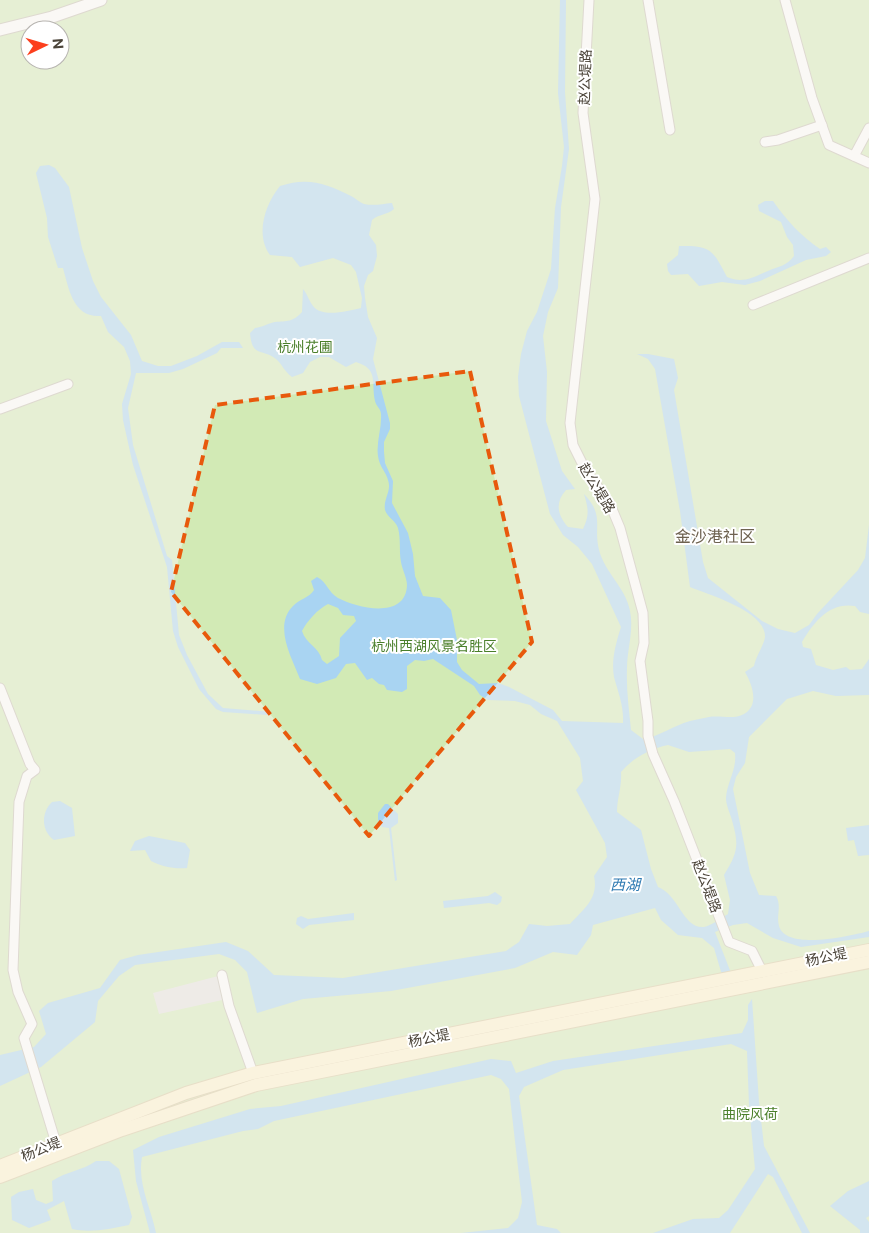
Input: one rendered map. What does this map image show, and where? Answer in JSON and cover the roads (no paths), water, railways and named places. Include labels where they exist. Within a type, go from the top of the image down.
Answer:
[{"type":"main road","name":"杨公堤","points":[[0,1166],[186,1092],[253,1073],[869,950]]},
{"type":"main road","name":"杨公堤","points":[[0,1177],[122,1130],[256,1086],[869,962]]},
{"type":"street","points":[[0,30],[52,17],[101,0]]},
{"type":"street","name":"赵公堤路","points":[[589,0],[583,113],[595,199],[570,423],[573,445],[585,469],[610,504],[620,528],[643,613],[644,643],[640,661],[648,736],[653,754],[674,801],[730,942],[752,951],[762,971]]},
{"type":"street","points":[[648,0],[670,130]]},
{"type":"street","points":[[785,0],[829,145],[869,163]]},
{"type":"street","points":[[765,142],[778,140],[822,125]]},
{"type":"street","points":[[854,156],[869,128]]},
{"type":"street","points":[[753,305],[869,258]]},
{"type":"street","points":[[0,409],[68,384]]},
{"type":"street","points":[[0,688],[30,764],[35,770],[27,776],[21,790],[18,811],[13,970],[18,992],[32,1024],[24,1038],[56,1143]]},
{"type":"street","points":[[222,975],[229,1006],[253,1073]]},
{"type":"water","name":"西湖","points":[[560,0],[566,0],[565,92],[569,149],[561,207],[558,288],[548,312],[543,336],[547,372],[546,421],[562,471],[575,489],[566,490],[560,499],[559,508],[562,518],[568,527],[583,529],[588,511],[584,494],[596,515],[597,542],[602,558],[628,603],[631,633],[627,661],[627,684],[631,730],[643,739],[690,721],[713,717],[736,717],[744,714],[749,710],[753,700],[752,688],[745,672],[754,666],[765,637],[763,628],[747,612],[722,599],[690,587],[680,511],[655,369],[648,359],[637,354],[648,354],[674,359],[678,378],[674,390],[703,562],[708,578],[762,621],[778,629],[795,633],[809,625],[858,570],[865,558],[869,525],[869,614],[860,612],[855,606],[837,607],[830,610],[817,621],[802,642],[803,647],[811,649],[816,665],[833,670],[846,667],[850,670],[862,669],[869,659],[869,695],[836,696],[813,691],[787,699],[749,737],[745,763],[736,777],[733,789],[750,873],[759,895],[776,896],[779,903],[779,926],[784,934],[793,938],[820,940],[869,931],[869,937],[801,947],[773,938],[747,923],[733,925],[715,932],[731,973],[722,975],[714,948],[702,938],[678,935],[661,920],[655,908],[593,925],[591,935],[577,955],[553,952],[515,968],[391,991],[303,999],[257,1013],[247,972],[235,960],[219,954],[135,965],[119,976],[98,1001],[95,1022],[41,1067],[0,1086],[0,1055],[34,1047],[46,1034],[39,1011],[48,1003],[100,988],[120,960],[138,955],[226,942],[248,951],[274,975],[343,978],[506,951],[519,942],[529,924],[547,926],[570,924],[589,903],[594,891],[594,876],[607,857],[605,843],[576,790],[583,781],[580,758],[557,721],[541,714],[530,705],[515,701],[488,700],[480,695],[474,686],[433,659],[415,660],[407,666],[407,689],[402,692],[387,690],[384,685],[379,684],[372,678],[367,680],[355,663],[346,664],[336,678],[317,684],[300,679],[286,642],[285,623],[287,614],[293,606],[314,590],[311,581],[317,577],[338,598],[368,608],[390,607],[398,603],[405,596],[407,582],[401,562],[398,528],[385,510],[389,484],[378,456],[381,414],[375,401],[371,372],[368,368],[356,362],[346,367],[329,357],[320,357],[310,362],[303,373],[292,377],[276,359],[255,349],[250,333],[255,328],[296,318],[302,312],[303,289],[313,306],[322,312],[336,313],[361,308],[362,298],[356,272],[351,265],[333,258],[300,267],[292,257],[270,255],[263,238],[264,220],[266,210],[280,186],[299,182],[316,183],[342,191],[364,204],[392,203],[394,209],[372,220],[369,235],[376,245],[377,256],[373,271],[368,275],[364,286],[368,317],[377,338],[373,359],[390,423],[390,429],[384,442],[384,452],[385,463],[393,481],[392,503],[408,533],[413,554],[415,576],[423,596],[440,598],[451,610],[457,640],[457,662],[462,670],[479,684],[498,683],[509,687],[553,710],[562,721],[623,723],[622,705],[613,671],[614,652],[621,627],[592,564],[578,547],[563,535],[550,514],[519,396],[518,377],[521,354],[527,331],[537,312],[551,269],[555,208],[564,147],[558,93]],"holes":[[[328,604],[338,608],[343,615],[354,616],[356,621],[340,638],[339,656],[327,664],[306,639],[302,631],[313,616]],[[668,745],[689,752],[730,749],[735,753],[735,765],[726,798],[736,841],[733,860],[724,875],[730,900],[728,914],[713,924],[704,927],[691,923],[671,897],[658,887],[651,869],[641,830],[617,812],[621,772],[642,755]]]},
{"type":"water","points":[[49,165],[55,168],[69,187],[82,248],[93,281],[101,297],[131,335],[142,361],[158,366],[171,366],[197,356],[222,342],[239,342],[243,348],[221,348],[217,353],[183,369],[169,373],[136,373],[128,408],[133,445],[167,556],[172,560],[179,635],[187,655],[208,694],[223,708],[272,712],[267,715],[223,712],[216,709],[199,689],[178,647],[173,631],[167,567],[133,465],[123,420],[122,404],[131,374],[130,361],[124,347],[108,332],[101,316],[84,312],[78,307],[70,293],[63,268],[58,268],[48,237],[47,218],[36,173],[40,166]]},
{"type":"water","points":[[765,201],[773,201],[801,234],[820,249],[826,247],[831,252],[826,256],[806,260],[760,281],[745,285],[722,282],[699,286],[688,274],[671,275],[667,264],[678,255],[679,246],[698,247],[710,251],[727,277],[738,280],[753,277],[789,262],[794,256],[793,245],[787,237],[781,222],[759,211],[758,205]]},
{"type":"water","points":[[60,801],[72,808],[75,836],[54,840],[47,832],[44,816],[52,802]]},
{"type":"water","points":[[385,804],[388,804],[398,814],[398,823],[391,828],[397,880],[395,881],[389,828],[382,827],[378,820],[378,813]]},
{"type":"water","points":[[869,825],[869,855],[858,856],[854,840],[848,841],[846,828]]},
{"type":"water","points":[[149,836],[185,843],[190,850],[187,868],[169,867],[155,863],[151,861],[145,850],[130,851],[135,841]]},
{"type":"water","points":[[495,892],[502,897],[501,902],[497,905],[489,903],[444,908],[443,901],[488,896]]},
{"type":"water","points":[[354,913],[354,920],[309,925],[303,929],[296,924],[297,918],[301,916],[308,919]]},
{"type":"water","points":[[752,999],[764,1146],[810,1233],[802,1233],[773,1177],[768,1174],[730,1233],[653,1233],[693,1219],[719,1218],[728,1210],[755,1169],[749,1105],[747,1051],[731,1044],[563,1070],[524,1087],[519,1096],[537,1225],[557,1229],[561,1233],[461,1233],[508,1228],[518,1218],[522,1202],[509,1089],[501,1079],[491,1075],[274,1121],[258,1129],[243,1131],[142,1157],[141,1176],[156,1233],[150,1233],[136,1181],[133,1150],[159,1137],[250,1109],[281,1106],[491,1059],[511,1061],[516,1073],[553,1061],[742,1033],[748,1020],[748,1005]]},
{"type":"water","points":[[96,1161],[109,1161],[119,1169],[132,1217],[129,1225],[93,1231],[72,1229],[64,1201],[47,1210],[51,1220],[29,1228],[12,1220],[11,1197],[19,1192],[33,1189],[36,1200],[46,1204],[53,1201],[52,1181]]},
{"type":"water","points":[[869,1181],[869,1216],[866,1218],[869,1222],[869,1233],[860,1233],[860,1230],[830,1206],[848,1191]]},
{"type":"district","name":"金沙港社区","points":[[715,536]]},
{"type":"park label","name":"杭州花圃","points":[[305,347]]},
{"type":"park label","name":"杭州西湖风景名胜区","points":[[434,646]]},
{"type":"park label","name":"曲院风荷","points":[[750,1114]]}]
